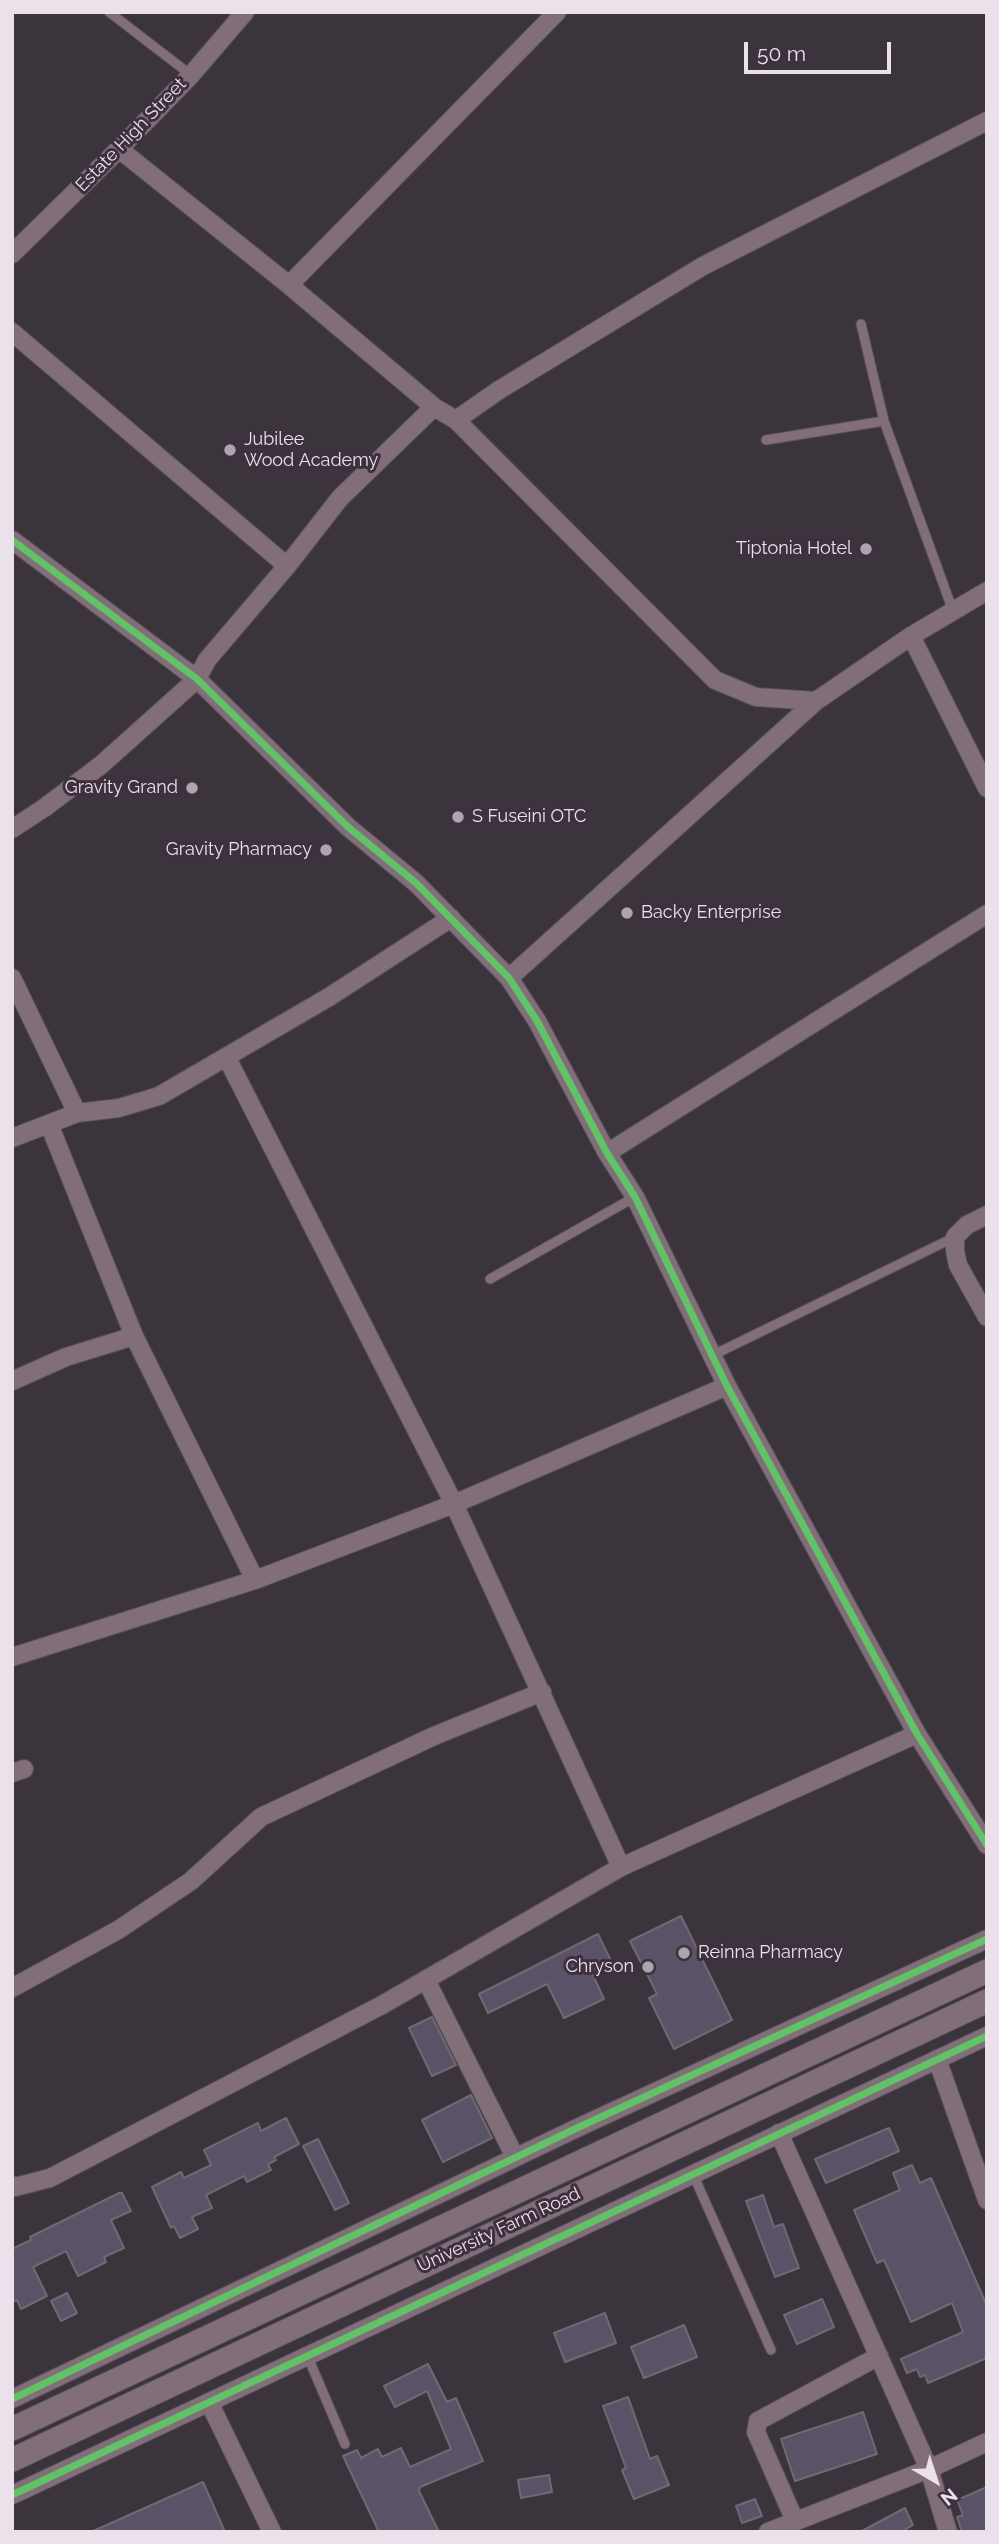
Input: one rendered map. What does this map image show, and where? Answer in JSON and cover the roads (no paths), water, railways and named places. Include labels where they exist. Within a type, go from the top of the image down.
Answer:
[{"type":"street","name":"Estate High Street","points":[[12,254],[191,75],[245,12]]},
{"type":"street","points":[[289,285],[557,12]]},
{"type":"street","points":[[456,420],[499,390],[703,266],[987,121]]},
{"type":"street","points":[[119,149],[289,285],[434,407],[456,420],[715,680],[756,697],[816,701]]},
{"type":"street","points":[[12,332],[287,566]]},
{"type":"street","points":[[12,829],[101,765],[197,679],[207,660],[287,566],[340,498],[434,407]]},
{"type":"street","points":[[12,540],[197,679],[348,827],[416,883],[509,978],[537,1021],[607,1153],[635,1197],[711,1356],[918,1734],[987,1846]]},
{"type":"street","points":[[509,978],[816,701],[911,636],[987,591]]},
{"type":"street","points":[[911,636],[987,788]]},
{"type":"street","points":[[607,1153],[987,914]]},
{"type":"street","points":[[12,1138],[77,1113],[119,1108],[159,1096],[329,997],[451,918]]},
{"type":"street","points":[[12,978],[77,1113]]},
{"type":"street","points":[[227,1058],[454,1504],[621,1867]]},
{"type":"street","points":[[49,1124],[134,1336],[255,1580]]},
{"type":"street","points":[[987,1215],[967,1225],[955,1237],[954,1251],[958,1265],[987,1317]]},
{"type":"street","points":[[12,1381],[66,1357],[134,1336]]},
{"type":"street","points":[[12,1657],[255,1580],[454,1504],[727,1386]]},
{"type":"street","points":[[12,1988],[118,1930],[191,1881],[261,1817],[434,1736],[542,1692]]},
{"type":"street","points":[[12,2185],[15,2187],[50,2178],[426,1980],[621,1867],[918,1734]]},
{"type":"street","points":[[12,2399],[515,2157],[987,1939]]},
{"type":"street","name":"University Farm Road","points":[[12,2429],[987,1971]]},
{"type":"street","points":[[426,1980],[515,2157]]},
{"type":"street","name":"University Farm Road","points":[[12,2460],[987,2001]]},
{"type":"street","points":[[12,2495],[987,2036]]},
{"type":"street","points":[[937,2059],[987,2200]]},
{"type":"street","points":[[779,2133],[929,2469],[948,2532]]},
{"type":"street","points":[[795,2521],[756,2432],[758,2421],[879,2356]]},
{"type":"street","points":[[209,2402],[272,2532]]},
{"type":"street","points":[[768,2532],[929,2469],[987,2442]]},
{"type":"lane","points":[[109,12],[191,75]]},
{"type":"lane","points":[[862,324],[884,421],[953,611]]},
{"type":"lane","points":[[766,440],[884,421]]},
{"type":"lane","points":[[490,1279],[635,1197]]},
{"type":"lane","points":[[711,1356],[955,1237]]},
{"type":"lane","points":[[693,2174],[771,2350]]},
{"type":"lane","points":[[307,2356],[345,2444]]},
{"type":"place","name":"Jubilee Wood Academy","points":[[230,450]]},
{"type":"place","name":"Tiptonia Hotel","points":[[866,549]]},
{"type":"place","name":"Gravity Grand","points":[[192,788]]},
{"type":"place","name":"S Fuseini OTC","points":[[458,817]]},
{"type":"place","name":"Gravity Pharmacy","points":[[326,850]]},
{"type":"place","name":"Backy Enterprise","points":[[627,913]]},
{"type":"place","name":"Reinna Pharmacy","points":[[684,1953]]},
{"type":"place","name":"Chryson","points":[[648,1967]]}]
